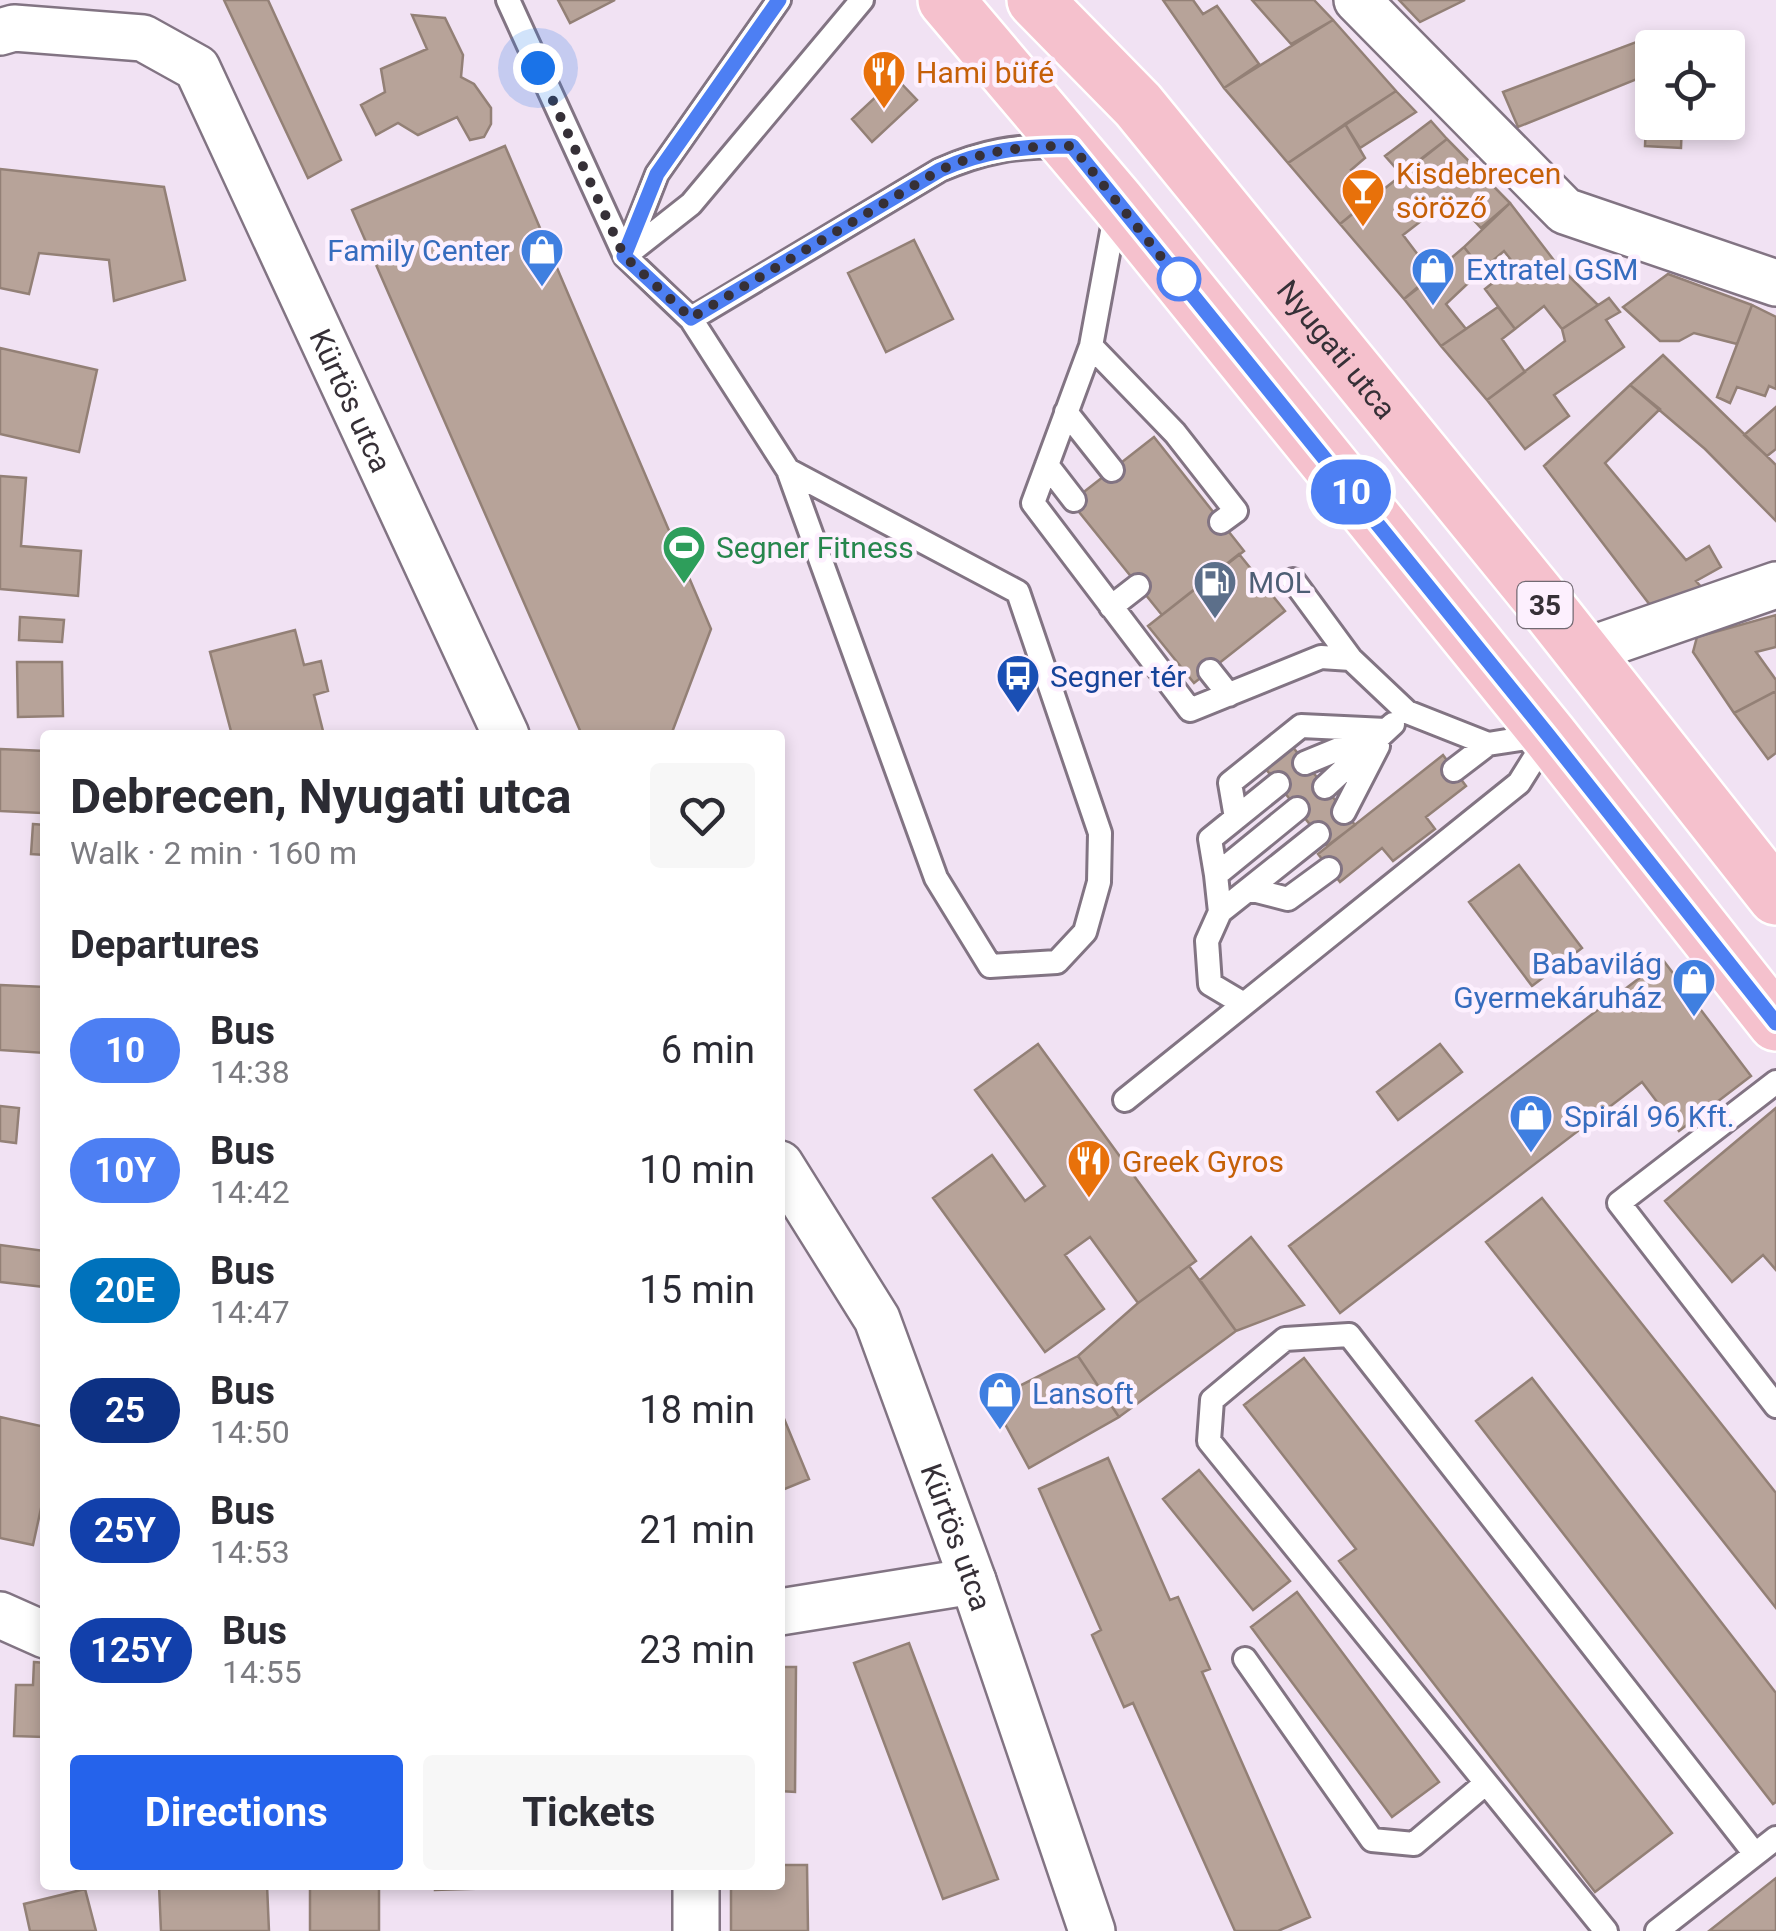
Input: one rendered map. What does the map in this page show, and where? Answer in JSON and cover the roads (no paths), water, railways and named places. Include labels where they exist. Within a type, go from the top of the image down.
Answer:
[{"type":"main road","name":"35","points":[[946,0],[1072,146],[1776,1023]]},
{"type":"main road","name":"Nyugati utca","points":[[1035,0],[1138,105],[1583,652],[1776,897]]},
{"type":"main road","points":[[1084,0],[1138,105]]},
{"type":"street","points":[[1356,0],[1565,211],[1776,284]]},
{"type":"street","name":"Kürtös utca","points":[[0,32],[14,28],[143,38],[198,68],[504,730]]},
{"type":"street","points":[[1583,652],[1776,584]]},
{"type":"street","name":"Kürtös utca","points":[[785,1172],[878,1319],[1092,1931]]},
{"type":"street","points":[[785,1611],[972,1581]]},
{"type":"street","points":[[0,1615],[40,1633]]},
{"type":"street","points":[[696,1890],[696,1931]]},
{"type":"lane","points":[[508,0],[624,256],[691,318],[788,470],[936,878],[990,966],[1056,962],[1085,932],[1099,882],[1100,833],[1018,592],[788,470]]},
{"type":"lane","points":[[624,256],[657,174],[779,0]]},
{"type":"lane","points":[[624,256],[691,204],[862,0]]},
{"type":"lane","points":[[691,318],[970,156],[1012,146],[1072,146]]},
{"type":"lane","points":[[1117,202],[1090,346],[1033,503],[1190,710],[1321,657],[1352,659]]},
{"type":"lane","points":[[1090,346],[1175,433],[1236,510],[1221,522]]},
{"type":"lane","points":[[1066,412],[1112,470]]},
{"type":"lane","points":[[1047,465],[1074,500]]},
{"type":"lane","points":[[1293,580],[1352,659],[1407,712],[1488,744]]},
{"type":"lane","points":[[1111,607],[1138,586]]},
{"type":"lane","points":[[1210,671],[1228,694]]},
{"type":"lane","points":[[1325,787],[1407,712]]},
{"type":"lane","points":[[1236,818],[1230,783],[1302,726],[1386,730]]},
{"type":"lane","points":[[1305,762],[1386,730]]},
{"type":"lane","points":[[1344,812],[1386,730]]},
{"type":"lane","points":[[1454,770],[1488,744],[1548,735]]},
{"type":"lane","points":[[1124,1100],[1520,783],[1548,735]]},
{"type":"lane","points":[[1220,912],[1210,839],[1278,784]]},
{"type":"lane","points":[[1216,875],[1298,809]]},
{"type":"lane","points":[[1242,1003],[1210,984],[1207,941],[1220,912],[1318,834]]},
{"type":"lane","points":[[1249,889],[1288,899],[1329,869]]},
{"type":"lane","points":[[1776,1082],[1619,1203],[1776,1406]]},
{"type":"lane","points":[[1606,1931],[1209,1441],[1212,1400],[1285,1339],[1349,1335],[1756,1854]]},
{"type":"lane","points":[[1245,1659],[1372,1840],[1414,1844],[1486,1783]]},
{"type":"lane","points":[[1657,1931],[1776,1838]]},
{"type":"place","name":"Hami büfé","points":[[884,110]]},
{"type":"place","name":"Kisdebrecen söröző","points":[[1363,228]]},
{"type":"place","name":"Family Center","points":[[542,288]]},
{"type":"place","name":"Extratel GSM","points":[[1433,307]]},
{"type":"place","name":"Segner Fitness","points":[[684,585]]},
{"type":"place","name":"MOL","points":[[1215,620]]},
{"type":"place","name":"Segner tér","points":[[1018,714]]},
{"type":"place","name":"Babavilág Gyermekáruház","points":[[1694,1018]]},
{"type":"place","name":"Spirál 96 Kft.","points":[[1531,1154]]},
{"type":"place","name":"Greek Gyros","points":[[1089,1199]]},
{"type":"place","name":"Lansoft","points":[[1000,1431]]}]
